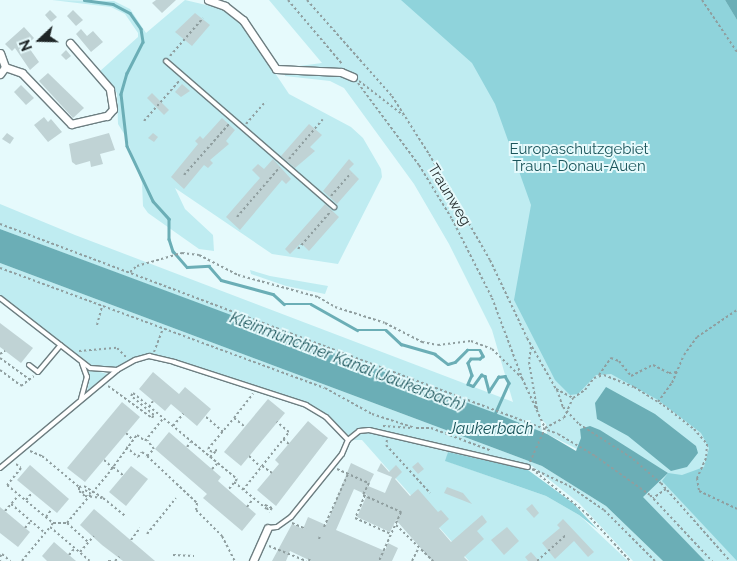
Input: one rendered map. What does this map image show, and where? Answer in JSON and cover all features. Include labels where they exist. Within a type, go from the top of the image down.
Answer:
[{"type":"street","points":[[208,0],[225,6],[243,20],[276,69],[341,72],[353,77]]},
{"type":"street","points":[[5,67],[22,73],[71,124],[107,116],[113,109],[110,89],[70,44]]},
{"type":"street","points":[[0,53],[5,67]]},
{"type":"street","points":[[0,74],[5,67]]},
{"type":"street","points":[[252,561],[268,528]]},
{"type":"lane","points":[[166,61],[334,207]]},
{"type":"lane","points":[[0,298],[61,345],[82,364],[99,370],[117,370]]},
{"type":"lane","points":[[29,365],[38,372],[61,345]]},
{"type":"lane","points":[[0,468],[117,370],[132,361],[153,357],[258,388],[319,412],[348,440]]},
{"type":"lane","points":[[80,401],[87,377],[82,364]]},
{"type":"lane","points":[[268,528],[278,527],[288,520],[332,467],[348,440],[364,430],[527,466]]},
{"type":"path","name":"Traunweg","points":[[288,0],[353,77],[419,165],[452,219],[492,298],[522,378],[545,428]]},
{"type":"path","points":[[307,0],[380,82],[404,116],[490,260],[531,346],[556,388],[567,412],[579,424],[656,477],[730,561]]},
{"type":"path","points":[[702,0],[737,52]]},
{"type":"path","points":[[166,61],[203,18]]},
{"type":"path","points":[[144,121],[183,76]]},
{"type":"path","points":[[353,77],[404,116]]},
{"type":"path","points":[[243,128],[266,101]]},
{"type":"path","points":[[184,175],[233,119]]},
{"type":"path","points":[[236,217],[323,119]]},
{"type":"path","points":[[327,201],[351,173]]},
{"type":"path","points":[[298,249],[334,207]]},
{"type":"path","points":[[0,224],[545,428],[578,445],[650,495],[712,561]]},
{"type":"path","points":[[129,273],[137,266],[171,258],[182,253],[199,255],[256,281],[318,297],[335,307],[385,323],[422,342],[438,346],[471,341],[492,350],[522,378]]},
{"type":"path","points":[[0,268],[325,388],[372,414],[415,428]]},
{"type":"path","points":[[97,325],[102,306]]},
{"type":"path","points":[[658,402],[697,337],[737,310]]},
{"type":"path","points":[[153,357],[163,329]]},
{"type":"path","points":[[531,346],[529,362],[537,412]]},
{"type":"path","points":[[69,352],[117,348],[132,361]]},
{"type":"path","points":[[0,354],[5,351]]},
{"type":"path","points":[[0,358],[30,380]]},
{"type":"path","points":[[527,466],[545,428],[561,421],[573,398],[599,375],[611,358],[619,361],[631,376],[653,365],[669,373],[677,372]]},
{"type":"path","points":[[0,370],[21,386],[38,372]]},
{"type":"path","points":[[599,375],[624,382],[658,402],[694,429],[707,444],[706,458],[697,478],[699,491],[737,509]]},
{"type":"path","points":[[103,381],[152,418],[154,415],[131,396],[133,393],[237,479],[228,490]]},
{"type":"path","points":[[210,457],[217,450],[212,452],[208,449],[258,388]]},
{"type":"path","points":[[556,388],[573,398]]},
{"type":"path","points":[[149,406],[153,401]]},
{"type":"path","points":[[173,426],[183,414]]},
{"type":"path","points":[[206,417],[223,432]]},
{"type":"path","points":[[146,439],[163,418]]},
{"type":"path","points":[[234,418],[245,427]]},
{"type":"path","points":[[243,490],[289,432],[277,422]]},
{"type":"path","points":[[364,430],[367,424],[431,428],[498,454]]},
{"type":"path","points":[[126,434],[133,440]]},
{"type":"path","points":[[66,524],[108,474],[126,447],[137,435],[144,441],[146,439],[154,448],[147,456]]},
{"type":"path","points":[[387,435],[386,445],[430,493]]},
{"type":"path","points":[[284,439],[289,444]]},
{"type":"path","points":[[187,447],[192,442]]},
{"type":"path","points":[[126,447],[138,457],[142,452],[197,503],[196,510],[222,536],[235,561]]},
{"type":"path","points":[[20,450],[42,456],[79,487],[82,493],[90,498],[103,498]]},
{"type":"path","points":[[249,456],[272,473]]},
{"type":"path","points":[[10,459],[21,468],[7,485],[53,523],[66,524],[88,542]]},
{"type":"path","points":[[104,460],[123,475]]},
{"type":"path","points":[[212,470],[218,463]]},
{"type":"path","points":[[527,466],[587,514],[630,561]]},
{"type":"path","points":[[527,466],[569,486],[604,510],[655,561]]},
{"type":"path","points":[[332,467],[369,483],[355,518],[391,534]]},
{"type":"path","points":[[324,527],[348,474]]},
{"type":"path","points":[[234,482],[268,510],[266,503],[272,508],[269,512]]},
{"type":"path","points":[[79,487],[84,486],[103,498],[125,516]]},
{"type":"path","points":[[82,493],[85,490],[91,494]]},
{"type":"path","points":[[653,498],[666,490]]},
{"type":"path","points":[[26,500],[31,494]]},
{"type":"path","points":[[5,511],[19,495]]},
{"type":"path","points":[[365,495],[401,512],[378,561]]},
{"type":"path","points":[[147,534],[176,498]]},
{"type":"path","points":[[247,507],[253,498]]},
{"type":"path","points":[[11,504],[45,533]]},
{"type":"path","points":[[46,517],[51,510]]},
{"type":"path","points":[[288,520],[306,530]]},
{"type":"path","points":[[25,528],[31,521]]},
{"type":"path","points":[[22,561],[53,523]]},
{"type":"path","points":[[395,525],[418,549],[421,547],[433,561]]},
{"type":"path","points":[[50,527],[90,561]]},
{"type":"path","points":[[131,540],[140,528]]},
{"type":"path","points":[[537,561],[566,535]]},
{"type":"path","points":[[80,552],[94,536]]},
{"type":"path","points":[[268,545],[300,560],[308,560]]},
{"type":"path","points":[[69,555],[75,548]]},
{"type":"path","points":[[412,561],[418,549]]},
{"type":"path","points":[[0,559],[2,554],[10,561]]},
{"type":"path","points":[[173,555],[194,556]]},
{"type":"path","points":[[115,561],[119,556]]},
{"type":"green space","points":[[52,0],[114,1],[130,9],[146,33],[185,0],[223,9],[241,22],[289,94],[351,127],[363,138],[381,169],[382,177],[338,264],[272,254],[175,188],[185,209],[213,235],[214,251],[199,249],[148,213],[143,206],[142,183],[126,137],[118,124],[117,93],[99,72],[138,37],[138,33],[125,14],[111,7]]},
{"type":"green space","name":"Europaschutzgebiet Traun-Donau-Auen","points":[[269,0],[737,0],[737,561],[705,561],[642,497],[653,487],[547,434],[546,424],[540,418],[542,432],[0,229],[0,204],[75,235],[513,402],[492,330],[449,244],[414,184],[344,88],[330,81],[285,76],[284,68],[322,63]]},
{"type":"green space","name":"Europaschutzgebiet Traun-Donau-Auen","points":[[401,0],[725,0],[737,20],[737,561],[662,481],[668,473],[682,475],[704,467],[709,448],[701,433],[658,400],[611,374],[596,375],[578,394],[570,395],[555,380],[514,300],[531,205],[495,104],[472,63]]},
{"type":"green space","points":[[0,263],[542,466],[606,506],[663,561],[633,561],[579,503],[532,466],[365,428],[349,436],[323,412],[303,402],[169,358],[144,355],[113,369],[94,367],[0,295]]},
{"type":"green space","points":[[250,270],[270,276],[328,286],[325,294],[286,286],[251,274]]},
{"type":"green space","points":[[88,369],[108,374],[87,392],[90,378]]},
{"type":"green space","points":[[366,432],[448,452],[446,461],[546,496],[579,515],[628,561],[469,561],[362,440],[351,440],[359,433]]},
{"type":"green space","points":[[448,452],[528,470],[573,503],[598,530],[579,515],[546,496],[445,461]]},
{"type":"water","points":[[725,0],[737,0],[737,20]]},
{"type":"water","name":"Jaukerbach","points":[[0,229],[495,413],[547,434],[576,451],[581,438],[580,429],[590,426],[600,430],[668,473],[643,497],[705,561],[663,561],[606,506],[542,466],[0,263]]},
{"type":"water","points":[[606,387],[655,414],[696,446],[698,453],[687,467],[671,471],[628,436],[597,419],[595,403]]},
{"type":"building","points":[[156,0],[176,0],[162,13],[152,3]]},
{"type":"building","points":[[50,10],[57,17],[51,22],[45,15]]},
{"type":"building","points":[[73,10],[83,20],[76,26],[67,16]]},
{"type":"building","points":[[195,13],[210,25],[192,46],[175,32]]},
{"type":"building","points":[[24,27],[34,38],[27,45],[39,62],[30,70],[15,48],[12,51],[5,44]]},
{"type":"building","points":[[81,29],[87,36],[93,31],[103,42],[91,52],[76,34]]},
{"type":"building","points":[[66,50],[71,56],[66,60],[61,55]]},
{"type":"building","points":[[48,73],[84,108],[73,118],[39,81]]},
{"type":"building","points":[[182,84],[190,91],[181,97],[175,92]]},
{"type":"building","points":[[21,85],[34,98],[26,105],[14,92]]},
{"type":"building","points":[[152,93],[169,110],[164,115],[147,98]]},
{"type":"building","points":[[44,117],[48,122],[51,119],[62,132],[48,142],[34,125]]},
{"type":"building","points":[[222,118],[235,130],[226,141],[229,144],[210,160],[213,163],[208,168],[204,165],[184,189],[171,177],[198,144],[195,141],[200,136],[203,139]]},
{"type":"building","points":[[309,124],[322,135],[310,147],[315,151],[295,168],[281,156]]},
{"type":"building","points":[[7,133],[14,138],[10,144],[2,139]]},
{"type":"building","points":[[109,133],[115,150],[100,154],[103,164],[91,167],[90,161],[76,165],[72,162],[69,144]]},
{"type":"building","points":[[153,133],[158,137],[154,142],[148,138]]},
{"type":"building","points":[[273,159],[291,179],[286,184],[282,180],[240,230],[226,217],[260,178],[252,170],[258,164],[264,169]]},
{"type":"building","points":[[349,159],[354,164],[349,169],[359,179],[337,204],[323,191]]},
{"type":"building","points":[[325,204],[339,217],[309,251],[301,243],[290,254],[285,249]]},
{"type":"building","points":[[0,323],[33,348],[21,363],[0,347]]},
{"type":"building","points":[[153,372],[179,394],[185,387],[211,409],[197,426],[171,404],[165,411],[139,389]]},
{"type":"building","points":[[268,399],[285,413],[241,466],[224,452]]},
{"type":"building","points":[[122,402],[140,417],[85,482],[67,468]]},
{"type":"building","points":[[308,421],[328,438],[276,506],[257,490],[279,464],[275,460]]},
{"type":"building","points":[[169,432],[221,477],[218,481],[256,514],[242,531],[203,498],[207,494],[155,449]]},
{"type":"building","points":[[418,462],[424,469],[418,474],[412,467]]},
{"type":"building","points":[[351,463],[374,474],[368,486],[385,493],[392,477],[377,471],[381,463],[389,472],[396,465],[402,472],[395,479],[410,496],[418,489],[438,512],[441,510],[449,519],[439,528],[451,542],[482,515],[487,522],[477,531],[484,539],[464,557],[468,561],[432,561],[396,520],[390,532],[357,517],[367,495],[354,489],[336,530],[385,551],[388,543],[398,548],[392,561],[311,561],[290,551],[286,561],[272,561],[292,524],[303,529],[308,517],[326,525]]},
{"type":"building","points":[[30,465],[69,499],[57,513],[17,480]]},
{"type":"building","points":[[131,466],[148,479],[126,506],[109,492]]},
{"type":"building","points":[[447,487],[463,493],[472,504],[444,493]]},
{"type":"building","points":[[532,504],[539,513],[534,518],[526,509]]},
{"type":"building","points":[[0,507],[30,532],[18,547],[0,533]]},
{"type":"building","points":[[94,509],[155,561],[123,561],[102,545],[80,525]]},
{"type":"building","points":[[563,519],[594,552],[588,557],[574,541],[555,559],[542,543],[560,528],[557,525]]},
{"type":"building","points":[[507,527],[519,541],[504,555],[491,540]]},
{"type":"building","points":[[54,542],[76,561],[47,561],[42,556]]},
{"type":"building","points":[[531,552],[539,561],[528,561],[525,557]]},
{"type":"waterway","points":[[84,0],[113,4],[130,13],[141,29],[143,42],[127,73],[121,94],[127,146],[153,201],[169,219],[169,239],[173,251],[187,267],[209,266],[221,280],[273,294],[284,304],[311,304],[357,330],[386,330],[401,344],[435,354],[448,364],[455,362],[467,350],[480,350],[483,356],[480,359],[471,359],[468,363],[472,375],[468,384],[473,386],[481,375],[485,376],[489,391],[498,377],[505,376],[509,383],[495,414]]},
{"type":"water label","name":"Kleinmünchner Kanal (Jaukerbach)","points":[[347,362]]}]
